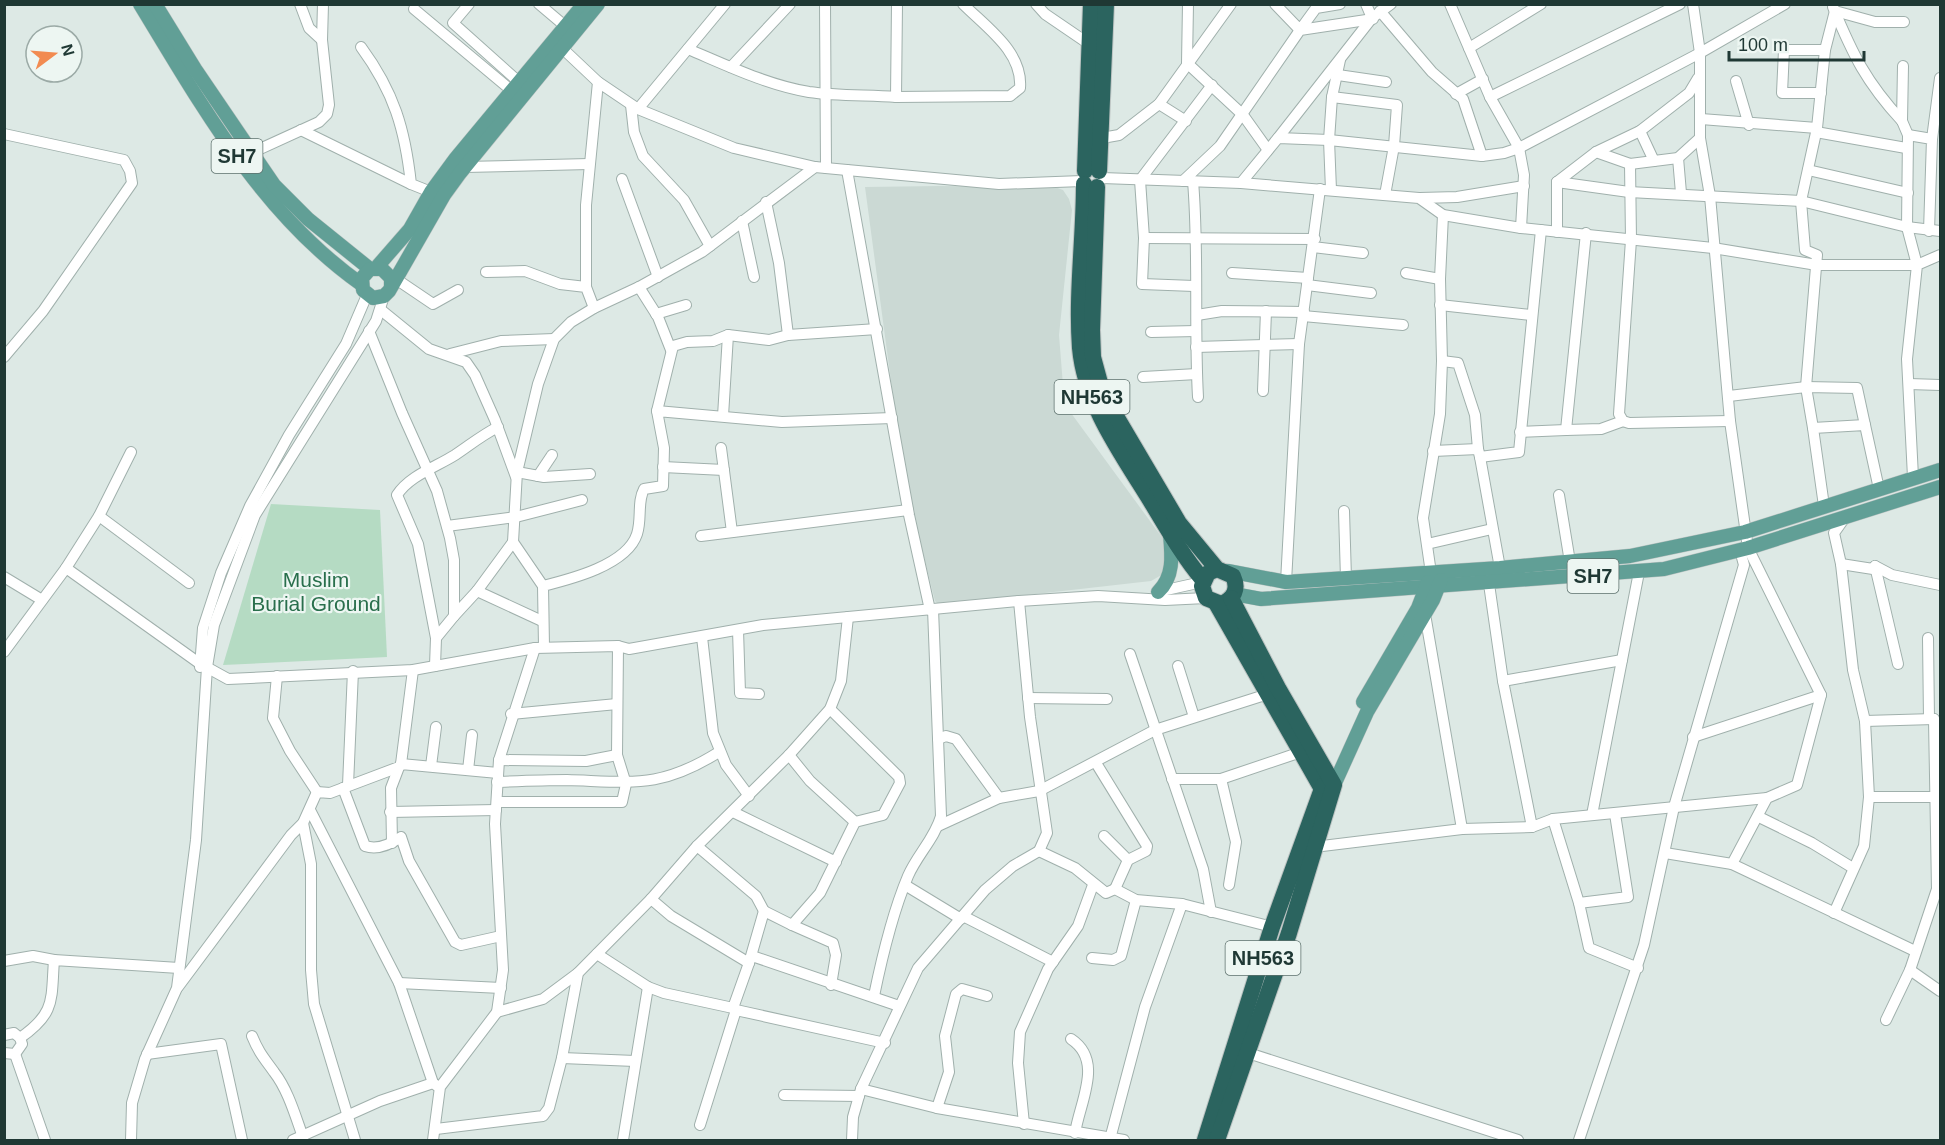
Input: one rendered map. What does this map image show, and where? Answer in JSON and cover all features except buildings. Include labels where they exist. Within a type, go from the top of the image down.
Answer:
[{"type":"highway","name":"NH563","points":[[1091,4],[1089,44],[1092,330],[1097,376],[1103,394],[1121,429],[1179,523],[1235,582],[1216,593]]},
{"type":"highway","name":"NH563","points":[[1106,4],[1102,138],[1091,179],[1080,322],[1080,350],[1088,383],[1108,431],[1170,535],[1216,593],[1328,788],[1314,847],[1289,933],[1205,1140]]},
{"type":"highway","points":[[1216,593],[1208,573],[1223,570]]},
{"type":"highway","name":"NH563","points":[[1216,593],[1301,752],[1328,788]]},
{"type":"highway","name":"NH563","points":[[1217,1140],[1272,927],[1328,788]]},
{"type":"main road","name":"SH7","points":[[140,4],[186,81],[266,195],[319,250],[364,290]]},
{"type":"main road","name":"SH7","points":[[155,4],[251,153],[292,205],[373,268],[387,273],[388,292]]},
{"type":"main road","points":[[584,4],[431,192],[410,229],[373,268],[365,272],[364,290],[373,298],[388,292],[444,195],[598,4]]},
{"type":"main road","name":"SH7","points":[[1223,570],[1286,582],[1500,568],[1664,551],[1745,532],[1941,470]]},
{"type":"main road","name":"SH7","points":[[1216,593],[1261,599],[1489,584],[1664,569],[1744,549],[1941,487]]},
{"type":"main road","points":[[1158,592],[1170,572],[1170,535]]},
{"type":"main road","points":[[1328,788],[1367,712],[1425,614],[1437,573]]},
{"type":"main road","points":[[1328,788],[1372,684],[1418,608],[1433,588]]},
{"type":"street","points":[[300,4],[309,28],[322,40]]},
{"type":"street","points":[[251,153],[319,122],[327,114],[329,94],[322,40],[322,4]]},
{"type":"street","points":[[469,4],[453,23],[516,87]]},
{"type":"street","points":[[539,4],[565,26]]},
{"type":"street","points":[[710,246],[684,200],[643,156],[634,132],[634,107],[688,49],[725,4]]},
{"type":"street","points":[[730,67],[790,4]]},
{"type":"street","points":[[821,168],[827,93],[825,4]]},
{"type":"street","points":[[896,97],[897,4]]},
{"type":"street","points":[[688,49],[730,67],[788,87],[827,93],[896,97],[1010,96],[1017,92],[1021,74],[1016,61],[1003,43],[963,4]]},
{"type":"street","points":[[1036,4],[1045,14],[1089,44]]},
{"type":"street","points":[[1188,4],[1187,63],[1243,115],[1268,150]]},
{"type":"street","points":[[1102,138],[1119,135],[1159,104],[1231,4]]},
{"type":"street","points":[[1275,4],[1300,30]]},
{"type":"street","points":[[1188,181],[1220,146],[1243,115],[1316,8],[1341,4],[1347,24]]},
{"type":"street","points":[[1366,4],[1382,10],[1432,72],[1463,99],[1482,156]]},
{"type":"street","points":[[1450,4],[1490,97],[1519,148],[1524,186],[1521,228]]},
{"type":"street","points":[[1469,48],[1540,4]]},
{"type":"street","points":[[1490,97],[1680,4]]},
{"type":"street","points":[[1579,1140],[1638,968],[1674,807],[1744,565],[1745,532],[1730,421],[1710,196],[1700,138],[1698,78],[1700,53],[1693,4]]},
{"type":"street","points":[[1278,138],[1329,140],[1482,156],[1519,148],[1700,53],[1785,4]]},
{"type":"street","points":[[1834,8],[1875,22],[1904,22]]},
{"type":"street","points":[[1824,506],[1806,387],[1817,255],[1805,250],[1801,201],[1816,130],[1825,50],[1834,8]]},
{"type":"street","points":[[1834,8],[1859,67],[1881,98],[1902,121],[1908,135],[1906,148],[1907,227],[1917,265],[1907,359],[1913,477]]},
{"type":"street","points":[[414,9],[516,87]]},
{"type":"street","points":[[1300,30],[1347,24],[1382,10]]},
{"type":"street","points":[[1241,183],[1382,10]]},
{"type":"street","points":[[361,47],[390,93],[403,128],[411,184]]},
{"type":"street","points":[[562,48],[598,82],[634,107],[734,148],[821,168],[999,184],[1091,179],[1188,181],[1241,183],[1419,198],[1457,197],[1524,186]]},
{"type":"street","points":[[1821,93],[1782,93],[1784,50],[1825,50]]},
{"type":"street","points":[[1286,582],[1299,344],[1307,281],[1326,190],[1332,97],[1340,60]]},
{"type":"street","points":[[1902,121],[1903,66]]},
{"type":"street","points":[[1338,75],[1386,82]]},
{"type":"street","points":[[1557,182],[1596,152],[1640,131],[1689,93],[1698,78]]},
{"type":"street","points":[[1557,182],[1629,192],[1801,201],[1907,227],[1935,231],[1932,139],[1941,78]]},
{"type":"street","points":[[1456,94],[1483,79]]},
{"type":"street","points":[[1736,81],[1749,124]]},
{"type":"street","points":[[594,308],[586,287],[589,164],[598,82]]},
{"type":"street","points":[[1194,286],[1142,284],[1144,238],[1140,180],[1212,85]]},
{"type":"street","points":[[1332,97],[1397,105],[1394,146],[1385,195]]},
{"type":"street","points":[[1159,104],[1186,121]]},
{"type":"street","points":[[1701,119],[1816,130],[1906,148]]},
{"type":"street","points":[[301,130],[431,192]]},
{"type":"street","points":[[1640,131],[1654,161]]},
{"type":"street","points":[[4,134],[124,160],[130,171],[132,183],[43,310],[4,357]]},
{"type":"street","points":[[1908,135],[1932,139]]},
{"type":"street","points":[[1596,152],[1630,164],[1678,158],[1700,138]]},
{"type":"street","points":[[1678,158],[1681,193]]},
{"type":"street","points":[[465,167],[589,164]]},
{"type":"street","points":[[1623,421],[1619,414],[1619,395],[1631,240],[1630,164]]},
{"type":"street","points":[[436,638],[477,591],[513,542],[517,475],[538,384],[554,339],[571,322],[594,308],[658,277],[710,246],[766,202],[821,168]]},
{"type":"street","points":[[847,170],[908,510],[932,609],[941,816],[939,826],[905,885],[874,996]]},
{"type":"street","points":[[1808,170],[1908,193]]},
{"type":"street","points":[[622,179],[658,277]]},
{"type":"street","points":[[1188,181],[1198,238],[1194,286],[1197,315],[1198,397]]},
{"type":"street","points":[[1557,182],[1557,232]]},
{"type":"street","points":[[1419,198],[1443,215],[1521,228],[1713,248],[1817,265],[1917,265],[1941,255]]},
{"type":"street","points":[[766,202],[779,263],[788,335]]},
{"type":"street","points":[[1437,573],[1427,544],[1423,518],[1440,414],[1442,361],[1440,279],[1443,215]]},
{"type":"street","points":[[742,221],[754,277]]},
{"type":"street","points":[[1433,451],[1519,452],[1540,230]]},
{"type":"street","points":[[1566,430],[1586,233]]},
{"type":"street","points":[[1144,238],[1314,243],[1363,253]]},
{"type":"street","points":[[486,272],[525,272],[560,284],[586,287]]},
{"type":"street","points":[[1232,273],[1307,281],[1371,293]]},
{"type":"street","points":[[1406,273],[1440,279]]},
{"type":"street","points":[[543,586],[579,577],[624,552],[636,536],[644,489],[663,486],[664,448],[657,411],[671,350],[656,314],[639,287]]},
{"type":"street","points":[[177,988],[196,840],[206,681],[203,665],[203,628],[218,584],[250,506],[289,435],[346,344],[364,290]]},
{"type":"street","points":[[388,292],[433,304],[458,290]]},
{"type":"street","points":[[203,665],[214,625],[255,514],[369,331],[388,292]]},
{"type":"street","points":[[388,292],[397,322],[417,341],[429,349],[466,362],[475,375],[517,475]]},
{"type":"street","points":[[656,314],[686,305]]},
{"type":"street","points":[[1440,305],[1531,315]]},
{"type":"street","points":[[1197,315],[1266,311],[1403,325]]},
{"type":"street","points":[[1263,391],[1266,311]]},
{"type":"street","points":[[671,350],[680,344],[712,341],[728,335],[769,340],[788,335],[877,329]]},
{"type":"street","points":[[369,331],[406,423],[428,469],[447,526],[454,560],[454,616]]},
{"type":"street","points":[[1150,332],[1196,332]]},
{"type":"street","points":[[723,416],[728,335]]},
{"type":"street","points":[[447,355],[501,341],[554,339]]},
{"type":"street","points":[[1196,346],[1299,344]]},
{"type":"street","points":[[1442,361],[1458,363],[1475,415],[1479,453],[1500,568]]},
{"type":"street","points":[[1143,377],[1197,374]]},
{"type":"street","points":[[1909,384],[1941,385]]},
{"type":"street","points":[[1729,396],[1806,387],[1857,388],[1879,489]]},
{"type":"street","points":[[657,411],[782,422],[892,418]]},
{"type":"street","points":[[1520,432],[1601,429],[1623,421],[1629,423],[1730,421]]},
{"type":"street","points":[[1813,428],[1865,425]]},
{"type":"street","points":[[435,666],[436,638],[418,544],[397,495],[401,489],[428,469],[460,451],[475,438],[498,428]]},
{"type":"street","points":[[721,448],[732,532]]},
{"type":"street","points":[[4,651],[66,568],[99,516],[131,452]]},
{"type":"street","points":[[538,476],[552,455]]},
{"type":"street","points":[[663,467],[724,470]]},
{"type":"street","points":[[517,475],[590,474]]},
{"type":"street","points":[[1559,495],[1570,562]]},
{"type":"street","points":[[447,526],[516,517],[582,500]]},
{"type":"street","points":[[701,536],[908,510]]},
{"type":"street","points":[[1344,511],[1346,579]]},
{"type":"street","points":[[99,516],[189,583]]},
{"type":"street","points":[[1834,913],[1852,867],[1864,846],[1869,797],[1865,721],[1853,670],[1841,564],[1834,533],[1846,516]]},
{"type":"street","points":[[1427,544],[1492,529]]},
{"type":"street","points":[[252,1036],[263,1061],[274,1072],[285,1091],[298,1138],[348,1115],[436,1085],[496,1011],[504,970],[497,806],[498,760],[511,714],[539,647],[545,598],[543,586],[513,542]]},
{"type":"street","points":[[1314,847],[1462,829],[1532,827],[1553,819],[1767,798],[1797,785],[1821,694],[1744,549]]},
{"type":"street","points":[[1841,564],[1873,569],[1875,567],[1892,575],[1941,585]]},
{"type":"street","points":[[1875,567],[1898,664]]},
{"type":"street","points":[[66,568],[203,665],[228,679],[353,671],[413,670],[539,647],[618,646],[628,649],[738,630],[1019,601],[1098,596],[1165,600],[1216,593]]},
{"type":"street","points":[[1592,815],[1639,572]]},
{"type":"street","points":[[4,577],[42,600]]},
{"type":"street","points":[[1489,584],[1503,681],[1532,827]]},
{"type":"street","points":[[477,591],[542,621]]},
{"type":"street","points":[[1143,597],[1158,592],[1216,593]]},
{"type":"street","points":[[852,1140],[853,1117],[860,1092],[918,969],[985,890],[1013,866],[1039,851],[1047,833],[1039,791],[1019,601]]},
{"type":"street","points":[[1425,614],[1462,829]]},
{"type":"street","points":[[496,1011],[543,999],[578,973],[698,846],[789,755],[830,709],[841,681],[848,617]]},
{"type":"street","points":[[738,630],[740,693],[759,694]]},
{"type":"street","points":[[702,637],[713,733],[719,752],[749,796]]},
{"type":"street","points":[[1886,1020],[1910,969],[1939,889],[1934,719],[1928,638]]},
{"type":"street","points":[[390,812],[622,802],[627,784],[617,755],[618,646]]},
{"type":"street","points":[[1130,654],[1203,869],[1211,912]]},
{"type":"street","points":[[1503,681],[1622,660]]},
{"type":"street","points":[[1178,666],[1194,717]]},
{"type":"street","points":[[392,843],[390,812],[393,777],[400,765],[413,670]]},
{"type":"street","points":[[353,671],[345,787],[365,846],[372,848],[392,843],[401,837],[409,861],[455,942],[461,945],[501,936]]},
{"type":"street","points":[[277,676],[273,718],[290,751],[317,792]]},
{"type":"street","points":[[939,826],[999,798],[1039,791],[1155,730],[1268,694]]},
{"type":"street","points":[[1693,737],[1821,694]]},
{"type":"street","points":[[1028,698],[1107,699]]},
{"type":"street","points":[[511,714],[617,704]]},
{"type":"street","points":[[830,709],[899,777],[900,783],[883,815],[855,822]]},
{"type":"street","points":[[1865,721],[1934,719]]},
{"type":"street","points":[[431,766],[436,727]]},
{"type":"street","points":[[468,770],[472,735]]},
{"type":"street","points":[[938,739],[946,736],[956,739],[999,798]]},
{"type":"street","points":[[317,792],[330,793],[400,765],[468,770],[498,777],[627,784],[679,774],[719,752]]},
{"type":"street","points":[[1172,779],[1221,779],[1301,752]]},
{"type":"street","points":[[498,760],[586,761],[617,755]]},
{"type":"street","points":[[789,755],[810,781],[855,822]]},
{"type":"street","points":[[1039,851],[1075,868],[1106,893],[1115,889],[1128,860],[1146,851],[1146,843],[1096,763]]},
{"type":"street","points":[[1221,779],[1236,842],[1229,885]]},
{"type":"street","points":[[131,1140],[132,1103],[147,1053],[177,988],[291,835],[303,823],[317,792]]},
{"type":"street","points":[[1869,797],[1935,796]]},
{"type":"street","points":[[1732,864],[1759,817],[1767,798]]},
{"type":"street","points":[[310,810],[399,984],[436,1085],[434,1135],[543,1116],[549,1108],[562,1058],[578,973]]},
{"type":"street","points":[[733,812],[836,862]]},
{"type":"street","points":[[1579,903],[1628,897],[1615,814]]},
{"type":"street","points":[[1759,817],[1812,843],[1852,867]]},
{"type":"street","points":[[1553,819],[1579,903],[1588,948],[1638,968]]},
{"type":"street","points":[[792,925],[820,893],[855,822]]},
{"type":"street","points":[[303,823],[311,864],[311,970],[314,1004],[355,1140]]},
{"type":"street","points":[[1104,836],[1128,860]]},
{"type":"street","points":[[698,846],[756,897],[764,911],[833,943],[836,955],[831,985]]},
{"type":"street","points":[[1665,853],[1732,864],[1916,951]]},
{"type":"street","points":[[905,885],[962,917],[1053,962]]},
{"type":"street","points":[[1024,1124],[1018,1063],[1020,1032],[1053,962],[1078,926],[1094,885]]},
{"type":"street","points":[[1115,889],[1136,900],[1182,904],[1272,927]]},
{"type":"street","points":[[651,898],[671,916],[750,960],[874,996],[899,1006]]},
{"type":"street","points":[[1092,958],[1113,960],[1121,956],[1136,900]]},
{"type":"street","points":[[1110,1139],[1153,980],[1182,904]]},
{"type":"street","points":[[700,1125],[764,911]]},
{"type":"street","points":[[597,954],[648,987],[664,993],[885,1043]]},
{"type":"street","points":[[4,961],[33,956],[54,960],[179,968]]},
{"type":"street","points":[[20,1038],[36,1026],[50,1009],[54,960]]},
{"type":"street","points":[[1910,969],[1941,991]]},
{"type":"street","points":[[399,984],[501,988]]},
{"type":"street","points":[[623,1140],[648,987]]},
{"type":"street","points":[[937,1108],[949,1072],[945,1036],[956,994],[962,989],[987,996]]},
{"type":"street","points":[[4,1035],[14,1033],[20,1038]]},
{"type":"street","points":[[20,1038],[20,1050],[10,1054],[45,1140]]},
{"type":"street","points":[[1071,1039],[1086,1051],[1090,1074],[1075,1133]]},
{"type":"street","points":[[147,1053],[221,1044],[242,1140]]},
{"type":"street","points":[[1241,1051],[1518,1140]]},
{"type":"street","points":[[562,1058],[635,1061]]},
{"type":"street","points":[[784,1095],[860,1092],[1024,1124],[1124,1140]]},
{"type":"shaded area","points":[[865,187],[1055,187],[1063,190],[1069,199],[1072,210],[1059,335],[1064,398],[1071,413],[1169,547],[1165,573],[1151,581],[939,605],[935,601],[914,518],[893,396]]},
{"type":"green space","name":"Muslim Burial Ground","points":[[271,504],[380,510],[387,657],[223,665]]}]
